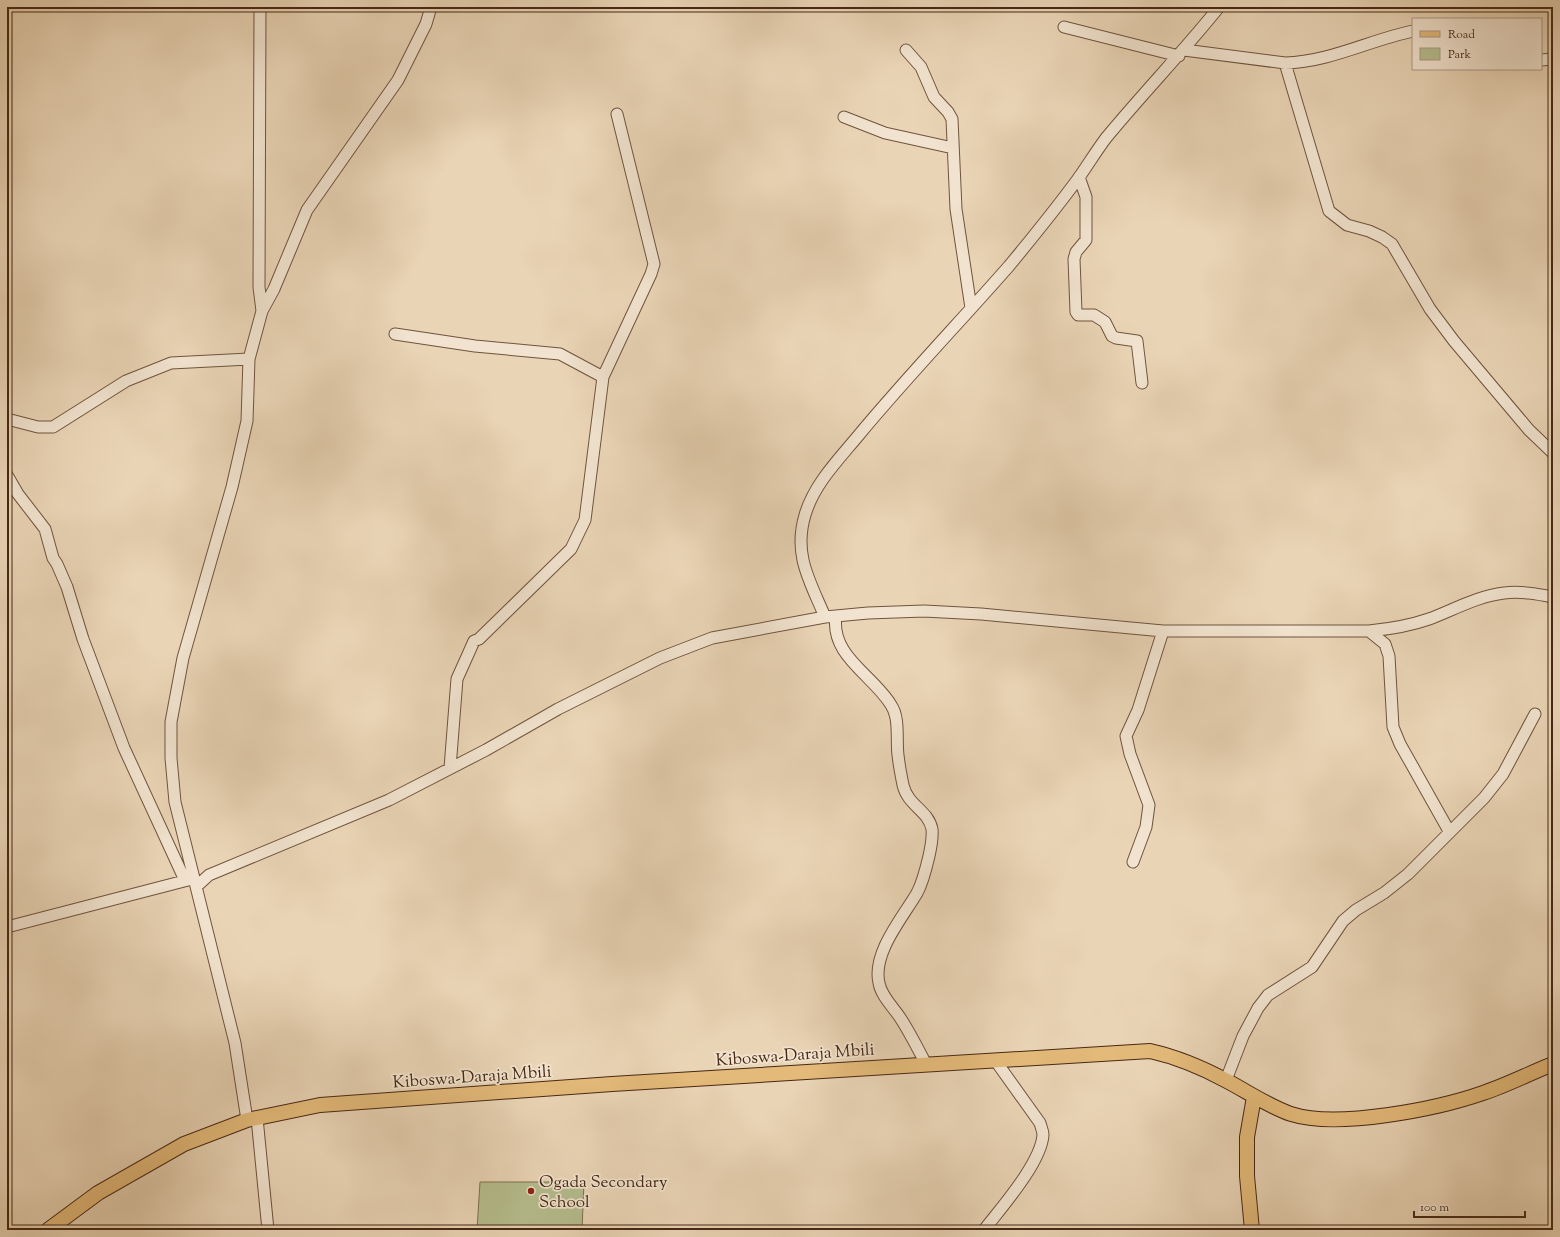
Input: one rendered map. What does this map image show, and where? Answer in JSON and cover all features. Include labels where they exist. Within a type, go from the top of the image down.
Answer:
[{"type":"main road","name":"Kiboswa-Daraja Mbili","points":[[48,1230],[98,1193],[178,1148],[252,1119],[320,1105],[926,1064],[1150,1051],[1172,1056],[1226,1080],[1254,1097],[1292,1114],[1328,1120],[1372,1116],[1424,1108],[1483,1093],[1553,1064]]},
{"type":"main road","points":[[1254,1097],[1247,1137],[1247,1176],[1254,1230]]},
{"type":"street","points":[[260,7],[259,287],[262,311]]},
{"type":"street","points":[[268,1230],[252,1119],[235,1043],[175,802],[171,758],[171,722],[183,658],[232,487],[247,421],[249,359],[262,311],[274,290],[307,210],[398,80],[426,24],[431,7]]},
{"type":"street","points":[[926,1064],[878,983],[878,975],[880,964],[889,940],[899,919],[917,893],[924,877],[932,844],[932,830],[929,820],[912,804],[906,795],[898,755],[896,718],[893,706],[851,662],[836,635],[831,616],[808,580],[801,555],[801,531],[811,500],[827,473],[905,380],[1010,265],[1079,177],[1105,139],[1182,53],[1219,7]]},
{"type":"street","points":[[1064,27],[1182,53],[1285,63],[1318,59],[1412,31]]},
{"type":"street","points":[[906,50],[921,66],[934,97],[951,115],[956,209],[971,308]]},
{"type":"street","points":[[1542,60],[1553,59]]},
{"type":"street","points":[[1285,63],[1329,211],[1347,225],[1382,236],[1392,244],[1430,309],[1454,341],[1529,430],[1553,453]]},
{"type":"street","points":[[450,768],[457,679],[474,641],[479,638],[571,549],[581,530],[585,520],[603,376],[651,274],[654,264],[617,114]]},
{"type":"street","points":[[844,117],[885,133],[953,148]]},
{"type":"street","points":[[1079,177],[1086,197],[1086,240],[1076,252],[1074,259],[1076,312],[1078,315],[1094,315],[1105,322],[1112,336],[1116,338],[1137,341],[1142,382]]},
{"type":"street","points":[[395,334],[475,346],[560,354],[603,376]]},
{"type":"street","points":[[7,419],[38,427],[53,427],[126,381],[171,363],[249,359]]},
{"type":"street","points":[[7,475],[18,494],[45,529],[53,558],[58,564],[68,587],[83,639],[124,748],[183,876]]},
{"type":"street","points":[[7,927],[196,883],[209,875],[388,800],[450,768],[558,708],[660,658],[712,638],[831,616],[868,613],[952,613],[1162,631],[1369,631],[1394,629],[1428,619],[1476,600],[1504,593],[1532,593],[1553,597]]},
{"type":"street","points":[[1133,862],[1146,827],[1149,805],[1130,754],[1126,736],[1138,710],[1162,631]]},
{"type":"street","points":[[1369,631],[1385,644],[1389,656],[1393,727],[1400,744],[1449,831]]},
{"type":"street","points":[[1226,1080],[1243,1036],[1258,1008],[1268,995],[1312,967],[1343,921],[1356,910],[1384,893],[1408,874],[1449,831],[1484,798],[1503,774],[1535,714]]},
{"type":"street","points":[[984,1230],[1022,1180],[1035,1159],[1042,1144],[1043,1133],[1040,1123],[995,1060]]},
{"type":"green space","points":[[480,1182],[584,1182],[582,1230],[477,1230]]},
{"type":"place","name":"Ogada Secondary School","points":[[531,1191]]}]
